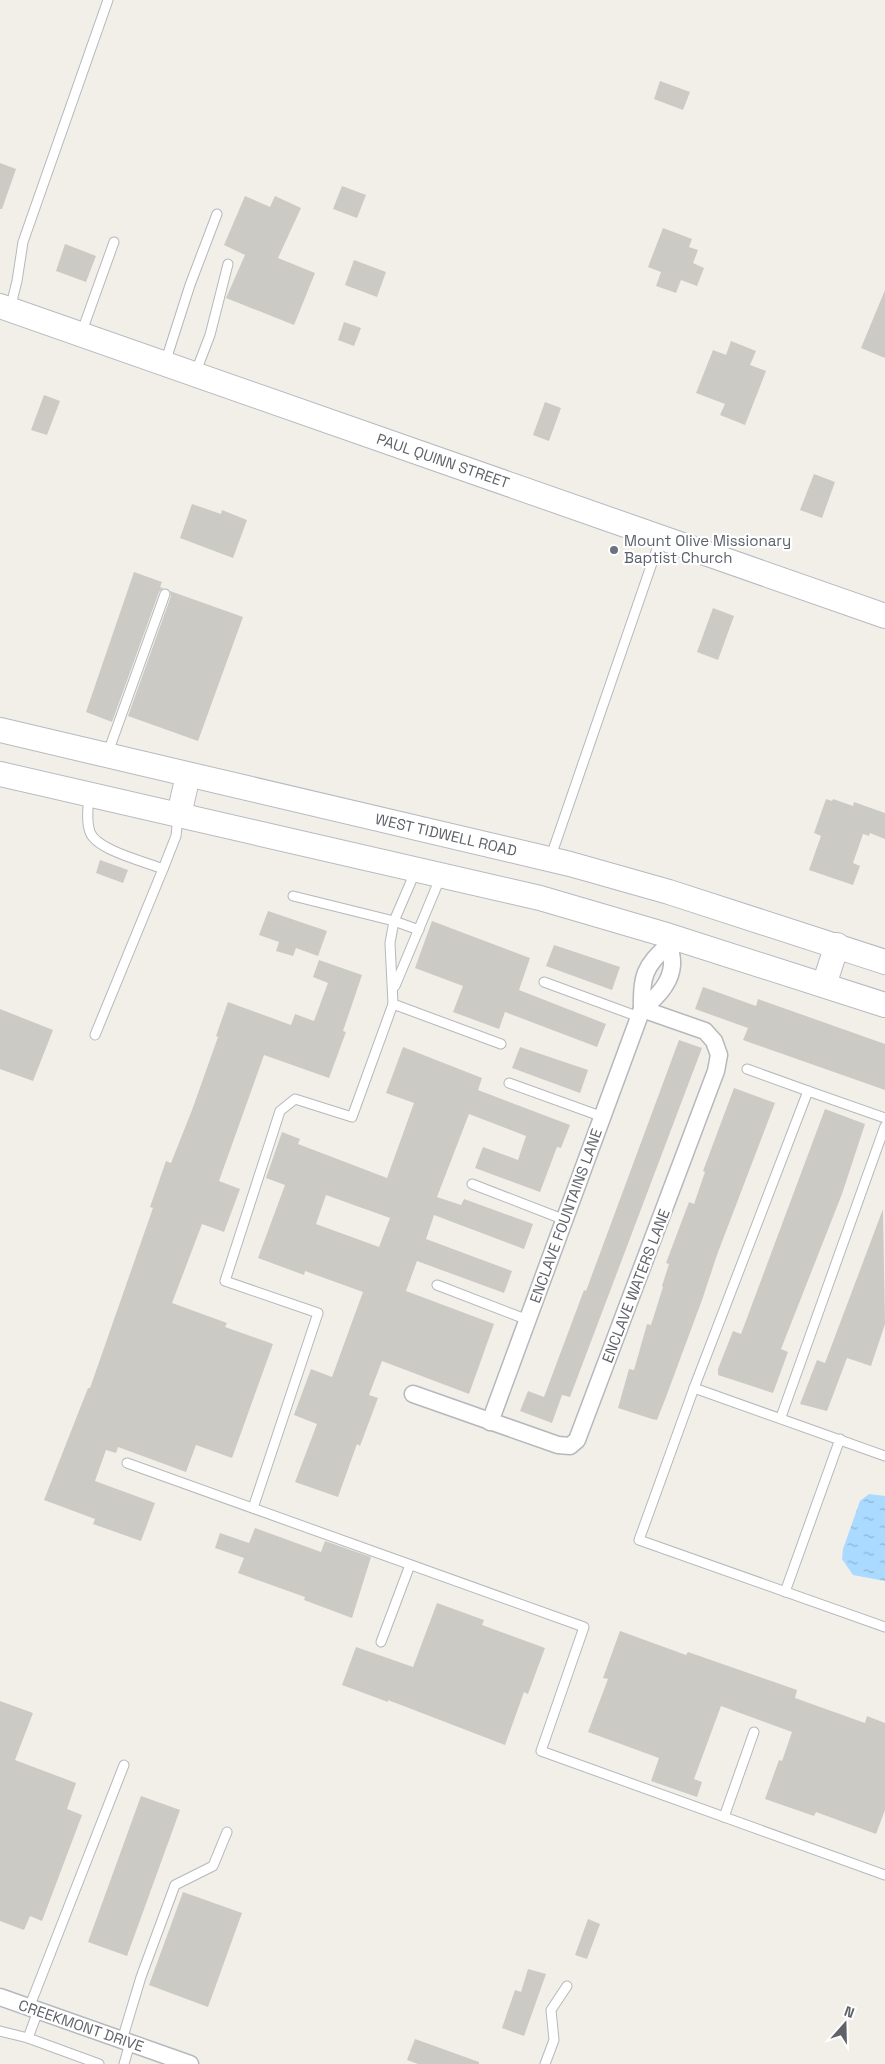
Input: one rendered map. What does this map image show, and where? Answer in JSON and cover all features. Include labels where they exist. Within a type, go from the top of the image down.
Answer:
[{"type":"main road","name":"PAUL QUINN STREET","points":[[5,308],[885,616]]},
{"type":"main road","name":"WEST TIDWELL ROAD","points":[[0,730],[550,859],[669,892],[885,962]]},
{"type":"main road","points":[[0,774],[540,898],[670,941],[824,985],[885,1005]]},
{"type":"main road","points":[[179,815],[188,775]]},
{"type":"main road","points":[[824,985],[837,945]]},
{"type":"street","name":"ENCLAVE FOUNTAINS LANE","points":[[490,1422],[641,1013],[660,995],[657,976],[672,965],[670,941]]},
{"type":"street","name":"ENCLAVE WATERS LANE","points":[[413,1394],[558,1445],[570,1446],[576,1440],[716,1071],[719,1055],[714,1041],[705,1031],[641,1013]]},
{"type":"street","name":"CREEKMONT DRIVE","points":[[0,1997],[190,2064]]},
{"type":"lane","points":[[5,308],[17,281],[23,242],[108,0]]},
{"type":"lane","points":[[165,364],[190,285],[217,214]]},
{"type":"lane","points":[[81,334],[114,242]]},
{"type":"lane","points":[[195,374],[210,335],[228,264]]},
{"type":"lane","points":[[550,859],[661,537]]},
{"type":"lane","points":[[107,755],[165,594]]},
{"type":"lane","points":[[89,793],[87,819],[90,833],[97,841],[110,849],[163,869]]},
{"type":"lane","points":[[95,1035],[176,836],[179,815]]},
{"type":"lane","points":[[253,1508],[318,1313],[225,1281],[280,1111],[294,1099],[352,1117],[394,1004],[394,988],[389,959],[394,921],[416,870]]},
{"type":"lane","points":[[394,988],[441,876]]},
{"type":"lane","points":[[293,896],[394,921],[419,930]]},
{"type":"lane","points":[[544,982],[641,1013]]},
{"type":"lane","points":[[394,1004],[501,1044]]},
{"type":"lane","points":[[747,1069],[885,1118]]},
{"type":"lane","points":[[509,1083],[603,1117]]},
{"type":"lane","points":[[808,1091],[694,1388],[639,1540],[885,1627]]},
{"type":"lane","points":[[781,1417],[885,1126]]},
{"type":"lane","points":[[472,1184],[565,1220]]},
{"type":"lane","points":[[436,1285],[528,1320]]},
{"type":"lane","points":[[694,1388],[781,1417],[885,1456]]},
{"type":"lane","points":[[785,1592],[840,1440]]},
{"type":"lane","points":[[128,1463],[584,1627],[541,1751],[885,1875]]},
{"type":"lane","points":[[381,1642],[410,1565]]},
{"type":"lane","points":[[724,1817],[754,1732]]},
{"type":"lane","points":[[28,2038],[34,2009],[124,1765]]},
{"type":"lane","points":[[124,2064],[126,2042],[141,1977],[175,1885],[213,1866],[227,1832]]},
{"type":"lane","points":[[545,2064],[554,2040],[551,2010],[567,1986]]},
{"type":"lane","points":[[0,2031],[28,2038],[99,2064]]},
{"type":"water","points":[[869,1494],[885,1496],[885,1581],[853,1575],[842,1559],[843,1549],[860,1501]]},
{"type":"building","points":[[660,81],[690,92],[683,110],[654,99]]},
{"type":"building","points":[[0,163],[16,169],[2,209],[0,209]]},
{"type":"building","points":[[342,186],[366,195],[357,218],[333,209]]},
{"type":"building","points":[[245,196],[270,207],[275,196],[301,208],[278,258],[315,273],[294,325],[226,298],[245,255],[224,245]]},
{"type":"building","points":[[663,228],[692,239],[689,247],[698,250],[693,263],[704,268],[697,286],[681,280],[676,293],[656,286],[661,272],[648,267]]},
{"type":"building","points":[[65,244],[96,256],[86,282],[56,271]]},
{"type":"building","points":[[354,260],[386,272],[377,297],[345,285]]},
{"type":"building","points":[[885,290],[885,358],[861,348]]},
{"type":"building","points":[[344,322],[361,328],[354,346],[338,340]]},
{"type":"building","points":[[731,341],[756,351],[750,365],[766,371],[745,425],[720,415],[725,404],[696,393],[713,350],[726,355]]},
{"type":"building","points":[[44,395],[60,401],[47,435],[31,430]]},
{"type":"building","points":[[545,402],[561,408],[549,441],[533,435]]},
{"type":"building","points":[[814,474],[835,482],[822,518],[800,510]]},
{"type":"building","points":[[192,504],[221,514],[222,510],[247,520],[233,558],[180,538]]},
{"type":"building","points":[[134,572],[162,582],[160,587],[163,588],[159,592],[112,722],[86,712]]},
{"type":"building","points":[[170,591],[243,617],[198,741],[128,716],[171,596]]},
{"type":"building","points":[[713,608],[734,616],[718,660],[697,652]]},
{"type":"building","points":[[826,799],[832,801],[833,799],[853,806],[854,802],[885,813],[885,839],[870,833],[869,836],[863,834],[853,863],[860,866],[853,885],[809,870],[821,836],[814,833]]},
{"type":"building","points":[[100,860],[128,870],[123,883],[96,873]]},
{"type":"building","points":[[268,911],[327,931],[318,956],[296,948],[293,956],[276,951],[279,942],[259,935]]},
{"type":"building","points":[[432,921],[530,958],[519,990],[606,1024],[597,1047],[505,1012],[499,1029],[453,1012],[463,986],[415,968]]},
{"type":"building","points":[[554,945],[620,967],[612,990],[546,966]]},
{"type":"building","points":[[319,960],[362,975],[343,1031],[346,1032],[329,1078],[264,1055],[219,1181],[240,1189],[224,1232],[202,1224],[172,1303],[227,1323],[225,1327],[273,1344],[232,1458],[196,1445],[186,1472],[118,1447],[116,1453],[106,1450],[95,1481],[155,1503],[141,1541],[93,1524],[95,1519],[44,1500],[88,1388],[90,1388],[153,1208],[150,1207],[166,1161],[171,1163],[192,1110],[218,1037],[216,1036],[228,1002],[291,1025],[295,1014],[314,1021],[328,983],[313,977]]},
{"type":"building","points":[[703,987],[756,1006],[758,999],[885,1044],[885,1090],[743,1040],[748,1028],[695,1009]]},
{"type":"building","points":[[0,1009],[53,1030],[33,1081],[0,1069]]},
{"type":"building","points":[[679,1040],[702,1048],[570,1397],[562,1395],[552,1423],[520,1411],[528,1391],[544,1397],[584,1290],[586,1291]]},
{"type":"building","points":[[403,1047],[482,1078],[478,1090],[570,1125],[561,1148],[557,1147],[540,1192],[475,1168],[483,1147],[518,1160],[526,1136],[469,1114],[437,1197],[461,1205],[464,1199],[533,1224],[524,1249],[434,1215],[426,1239],[512,1271],[504,1293],[417,1261],[406,1291],[494,1324],[469,1394],[382,1361],[369,1395],[378,1398],[360,1446],[357,1444],[338,1497],[295,1482],[317,1424],[294,1415],[311,1369],[332,1377],[363,1292],[305,1271],[304,1275],[258,1258],[285,1185],[266,1178],[282,1132],[300,1139],[298,1144],[387,1178],[414,1103],[386,1093]],"holes":[[[326,1195],[390,1218],[379,1247],[316,1224]]]},
{"type":"building","points":[[520,1047],[588,1070],[580,1093],[512,1068]]},
{"type":"building","points":[[734,1088],[775,1103],[717,1255],[666,1397],[657,1420],[652,1419],[618,1408],[629,1369],[634,1370],[647,1324],[651,1325],[669,1264],[666,1263],[689,1202],[694,1204],[705,1172],[703,1171]]},
{"type":"building","points":[[825,1109],[865,1124],[842,1194],[781,1349],[788,1352],[773,1393],[718,1375],[718,1369],[733,1331],[741,1334]]},
{"type":"building","points":[[883,1209],[885,1324],[871,1366],[847,1358],[827,1411],[800,1404],[817,1360],[825,1363]]},
{"type":"building","points":[[255,1528],[321,1552],[325,1541],[371,1557],[352,1618],[304,1600],[305,1597],[238,1573],[244,1558],[215,1548],[220,1533],[249,1543]]},
{"type":"building","points":[[437,1603],[484,1620],[482,1625],[545,1648],[528,1694],[524,1692],[505,1745],[388,1700],[388,1702],[342,1685],[356,1647],[413,1667]]},
{"type":"building","points":[[620,1631],[686,1655],[688,1652],[797,1690],[795,1698],[865,1723],[867,1716],[885,1723],[885,1810],[876,1834],[816,1812],[814,1816],[765,1799],[779,1760],[782,1761],[792,1732],[721,1706],[694,1779],[702,1782],[697,1797],[651,1781],[659,1758],[588,1732],[608,1679],[603,1678]]},
{"type":"building","points":[[0,1701],[33,1713],[15,1760],[76,1783],[67,1809],[82,1815],[42,1921],[30,1916],[24,1930],[0,1921]]},
{"type":"building","points":[[141,1796],[180,1810],[127,1956],[88,1942]]},
{"type":"building","points":[[183,1892],[242,1913],[208,2007],[149,1985]]},
{"type":"building","points":[[588,1919],[600,1924],[587,1959],[575,1955]]},
{"type":"building","points":[[528,1969],[546,1974],[524,2036],[502,2028],[515,1990],[521,1992]]},
{"type":"building","points":[[415,2039],[479,2062],[479,2064],[418,2064],[407,2060]]},
{"type":"place","name":"Mount Olive Missionary Baptist Church","points":[[614,550]]}]
